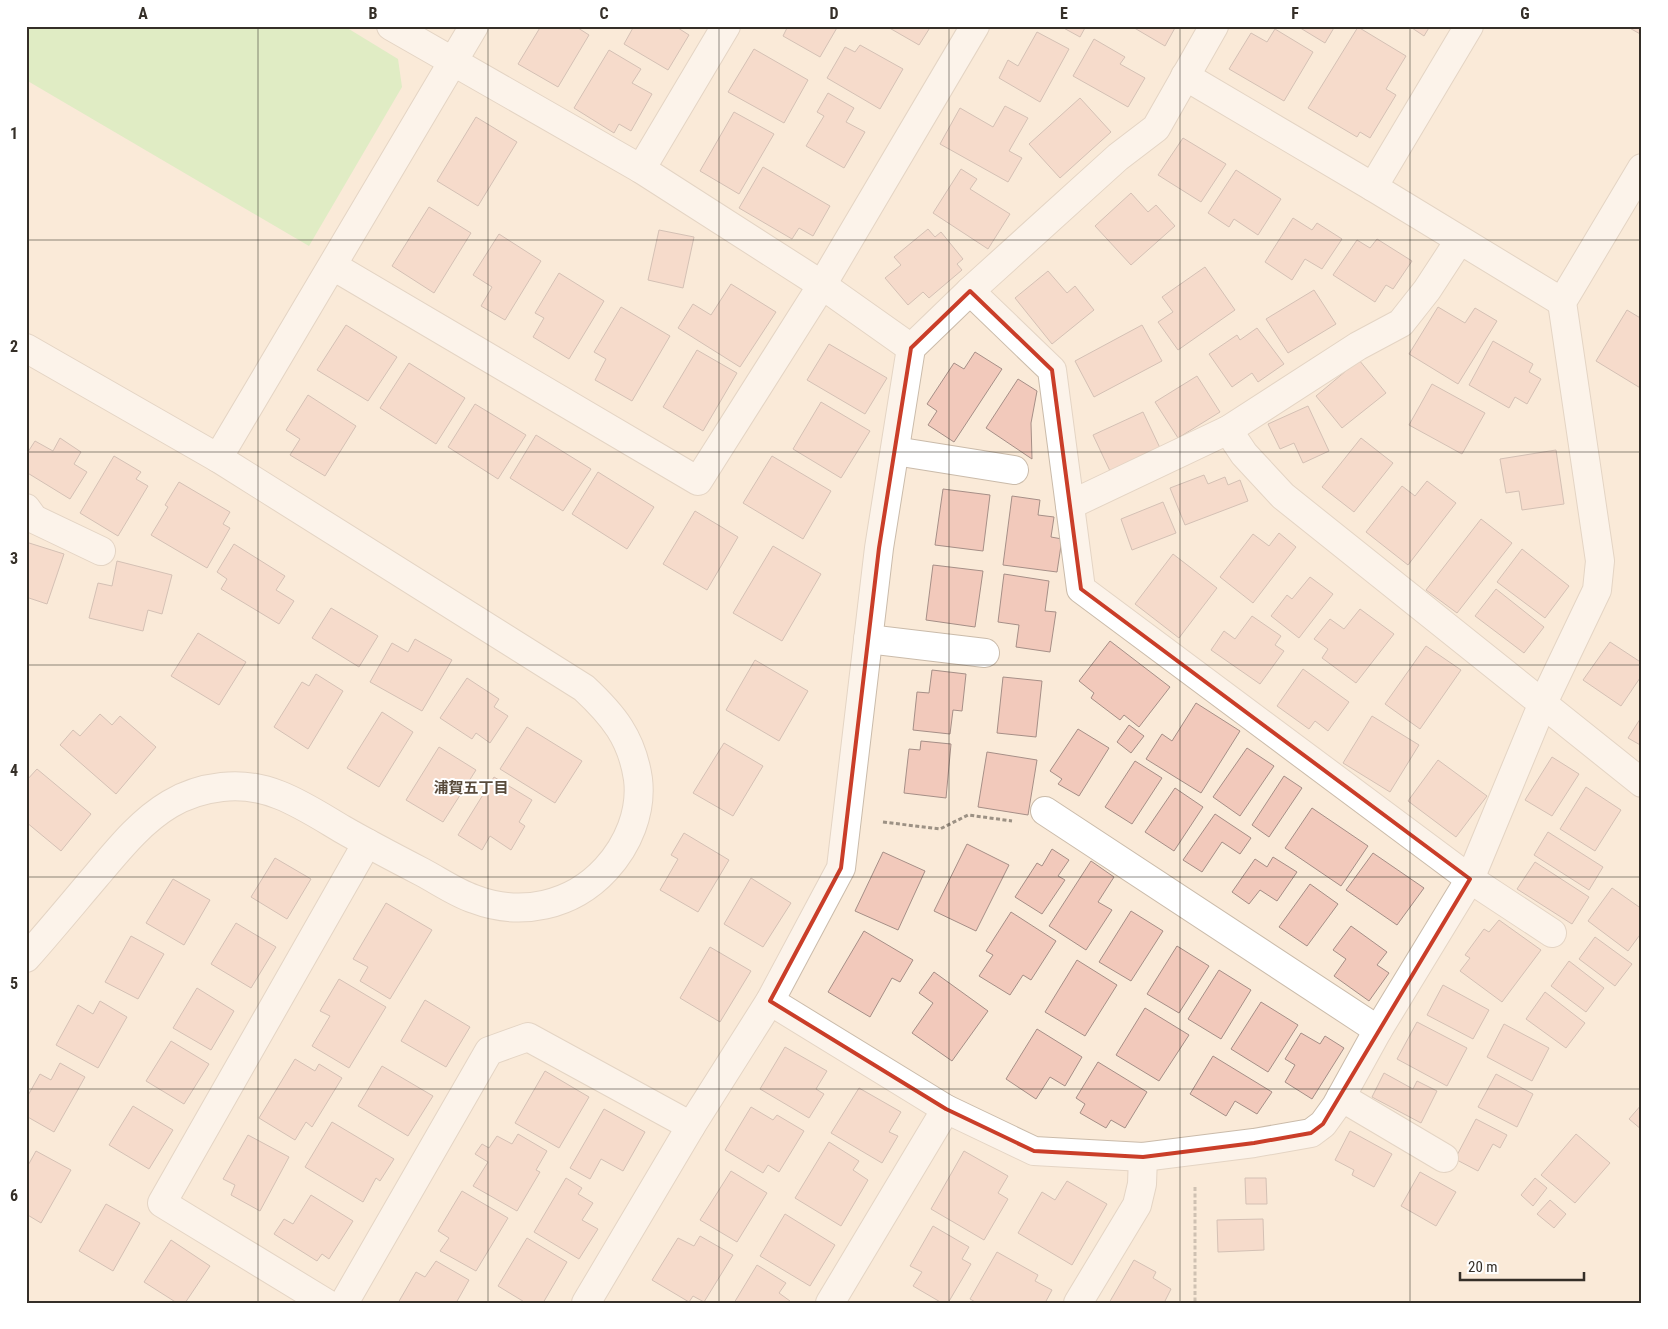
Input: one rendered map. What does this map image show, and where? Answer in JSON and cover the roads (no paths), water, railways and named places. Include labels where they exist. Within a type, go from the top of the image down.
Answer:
[{"type":"street","points":[[391,26],[641,169],[822,285],[911,348]]},
{"type":"street","points":[[218,458],[474,26]]},
{"type":"street","points":[[641,169],[726,26]]},
{"type":"street","points":[[333,266],[698,481],[822,285],[975,26]]},
{"type":"street","points":[[586,1303],[691,1126],[770,1001],[841,868],[879,548],[911,348],[970,290],[1118,157],[1156,128],[1214,26]]},
{"type":"street","points":[[1373,186],[1469,26]]},
{"type":"street","points":[[1185,76],[1373,186],[1459,241],[1562,302]]},
{"type":"street","points":[[770,1001],[946,1109],[1034,1151],[1143,1157],[1195,1151],[1311,1132],[1323,1124],[1342,1096],[1378,1030],[1470,879],[1542,704],[1597,590],[1600,561],[1562,302],[1642,168]]},
{"type":"street","points":[[1070,505],[1228,430],[1358,346],[1401,323],[1459,241]]},
{"type":"street","points":[[970,290],[1052,370],[1081,590],[1470,879],[1552,933]]},
{"type":"street","points":[[26,348],[218,458],[584,688],[610,712],[623,732],[634,756],[638,782],[638,802],[634,821],[627,838],[611,863],[593,883],[570,896],[546,906],[519,909],[474,900],[367,843],[287,796],[263,790],[222,786],[187,796],[170,804],[146,822],[119,850],[26,958]]},
{"type":"street","points":[[1228,430],[1244,454],[1283,496],[1642,783]]},
{"type":"street","points":[[895,451],[1014,470]]},
{"type":"street","points":[[26,508],[34,519],[101,551]]},
{"type":"street","points":[[868,639],[985,653]]},
{"type":"street","points":[[1045,811],[1378,1030]]},
{"type":"street","points":[[326,1303],[162,1203],[367,843]]},
{"type":"street","points":[[344,1303],[489,1051],[528,1036],[691,1126]]},
{"type":"street","points":[[1342,1096],[1444,1158]]},
{"type":"street","points":[[830,1303],[946,1109]]},
{"type":"street","points":[[1078,1303],[1137,1205],[1142,1184],[1143,1157]]},
{"type":"district","name":"浦賀五丁目","points":[[471,788]]}]
